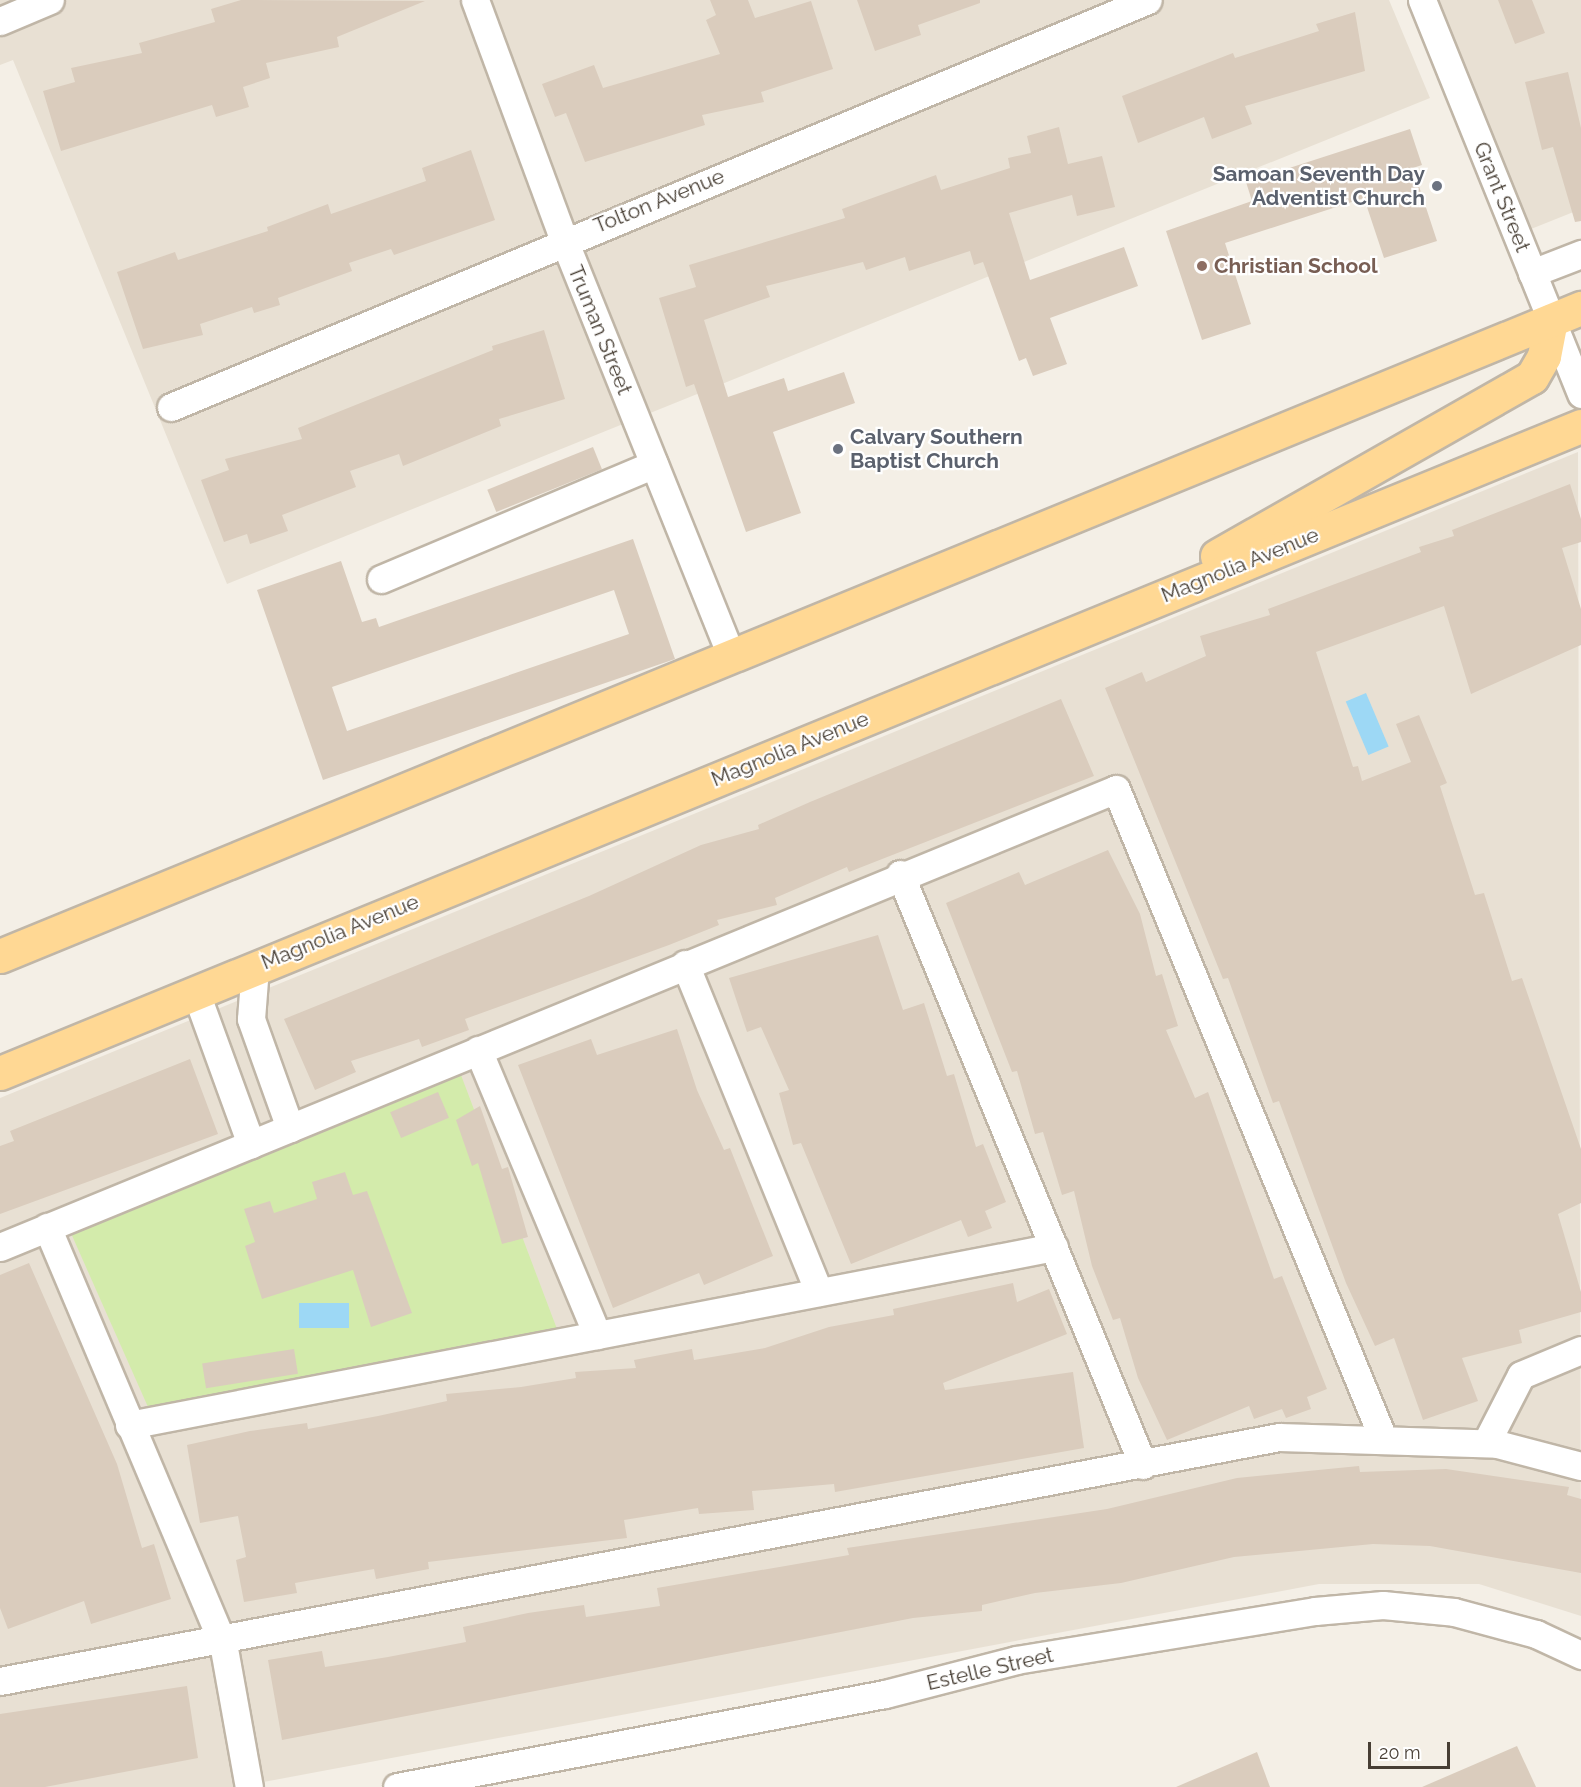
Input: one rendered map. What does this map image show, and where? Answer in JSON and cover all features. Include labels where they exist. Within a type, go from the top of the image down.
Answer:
[{"type":"main road","points":[[0,956],[1581,309]]},
{"type":"main road","points":[[1098,624],[1532,377],[1544,356],[1551,321]]},
{"type":"main road","name":"Magnolia Avenue","points":[[0,1073],[1581,426]]},
{"type":"street","points":[[0,21],[50,0]]},
{"type":"street","name":"Truman Street","points":[[475,0],[564,240],[732,658]]},
{"type":"street","name":"Tolton Avenue","points":[[171,407],[564,240],[1148,0]]},
{"type":"street","name":"Grant Street","points":[[1422,0],[1581,394]]},
{"type":"street","points":[[1532,273],[1581,254]]},
{"type":"street","points":[[381,579],[654,464]]},
{"type":"street","points":[[0,1247],[900,874],[1116,789],[1382,1437]]},
{"type":"street","points":[[900,874],[1143,1465]]},
{"type":"street","points":[[685,964],[819,1292]]},
{"type":"street","points":[[255,967],[251,1019],[290,1128]]},
{"type":"street","points":[[196,993],[251,1144]]},
{"type":"street","points":[[478,1050],[597,1335]]},
{"type":"street","points":[[47,1227],[129,1425],[223,1642],[249,1787]]},
{"type":"street","points":[[129,1425],[1054,1247]]},
{"type":"street","points":[[1486,1443],[1521,1375],[1581,1350]]},
{"type":"street","points":[[0,1681],[223,1642],[1279,1437],[1382,1437],[1486,1443],[1581,1466]]},
{"type":"street","name":"Estelle Street","points":[[397,1787],[885,1694],[1016,1660],[1315,1611],[1383,1605],[1454,1612],[1536,1634],[1581,1655]]},
{"type":"shaded area","points":[[0,0],[1389,0],[1430,98],[227,584],[13,60],[0,65]]},
{"type":"shaded area","points":[[1436,0],[1581,0],[1581,209],[1531,229]]},
{"type":"shaded area","points":[[1578,452],[1581,1616],[1479,1584],[1319,1584],[237,1787],[0,1787],[0,1098]]},
{"type":"green space","points":[[461,1075],[557,1329],[148,1407],[70,1231]]},
{"type":"water","points":[[1366,693],[1389,746],[1368,755],[1346,702]]},
{"type":"water","points":[[299,1303],[349,1303],[349,1328],[299,1328]]},
{"type":"building","points":[[241,0],[425,1],[337,37],[339,47],[266,63],[270,78],[243,87],[249,107],[216,117],[212,105],[61,151],[43,91],[75,82],[71,68],[142,53],[139,43],[215,22],[211,9]]},
{"type":"building","points":[[710,0],[748,0],[755,18],[811,1],[833,69],[761,92],[764,102],[702,115],[705,125],[585,162],[566,113],[555,117],[542,84],[594,65],[603,88],[720,54],[706,20],[716,15]]},
{"type":"building","points":[[857,0],[980,0],[980,3],[918,25],[921,35],[875,51]]},
{"type":"building","points":[[1498,0],[1532,0],[1545,33],[1515,44]]},
{"type":"building","points":[[1355,12],[1365,71],[1245,106],[1252,124],[1212,139],[1204,117],[1138,143],[1122,96],[1233,53],[1235,58],[1319,31],[1316,24]]},
{"type":"building","points":[[1568,72],[1581,128],[1581,221],[1575,222],[1553,147],[1542,150],[1525,82]]},
{"type":"building","points":[[1059,127],[1068,164],[1102,156],[1115,207],[1077,216],[1072,195],[1009,213],[1030,280],[1124,247],[1138,286],[1050,318],[1067,364],[1033,376],[1026,358],[1019,361],[983,262],[974,265],[970,251],[909,271],[905,257],[866,270],[863,262],[766,286],[770,297],[704,320],[728,397],[784,378],[788,391],[844,372],[855,403],[773,432],[801,513],[746,532],[694,384],[686,387],[659,298],[696,287],[689,265],[845,218],[842,209],[936,175],[941,190],[1010,168],[1008,158],[1031,153],[1027,136]]},
{"type":"building","points":[[1410,129],[1422,165],[1413,168],[1437,241],[1384,258],[1364,198],[1225,243],[1251,324],[1202,340],[1166,231],[1252,201],[1246,182]]},
{"type":"building","points":[[471,150],[495,220],[394,255],[391,249],[349,263],[352,271],[278,298],[280,305],[254,313],[252,307],[200,324],[203,335],[143,349],[117,272],[175,252],[178,260],[268,231],[267,227],[328,204],[331,214],[426,181],[422,168]]},
{"type":"building","points":[[544,330],[565,399],[499,419],[501,426],[403,466],[399,454],[350,471],[356,487],[282,515],[288,531],[250,544],[247,534],[224,542],[201,480],[229,470],[225,459],[302,439],[298,428],[493,350],[492,346]]},
{"type":"building","points":[[593,447],[602,469],[496,512],[487,490]]},
{"type":"building","points":[[1570,484],[1581,519],[1581,542],[1562,548],[1581,609],[1581,645],[1471,694],[1444,606],[1316,652],[1353,767],[1358,766],[1362,781],[1411,762],[1396,724],[1419,715],[1447,783],[1440,786],[1475,895],[1484,893],[1512,981],[1522,978],[1581,1149],[1581,1203],[1558,1214],[1581,1292],[1581,1312],[1519,1330],[1522,1343],[1462,1358],[1478,1401],[1423,1420],[1394,1338],[1375,1346],[1346,1283],[1279,1101],[1273,1103],[1228,978],[1223,979],[1105,688],[1142,672],[1146,682],[1206,656],[1200,636],[1270,615],[1268,609],[1421,552],[1419,547],[1454,536],[1452,530]]},
{"type":"building","points":[[633,539],[675,659],[323,780],[257,590],[341,561],[362,622],[376,618],[379,627]],"holes":[[[614,590],[629,634],[347,731],[332,687]]]},
{"type":"building","points":[[1061,699],[1094,776],[849,872],[847,867],[775,898],[777,905],[717,920],[719,925],[669,945],[465,1019],[469,1030],[422,1047],[419,1039],[351,1061],[356,1072],[315,1090],[284,1019],[589,896],[701,845],[759,829],[758,825],[810,802]]},
{"type":"building","points":[[1108,850],[1140,914],[1156,976],[1162,974],[1178,1026],[1166,1030],[1195,1098],[1208,1092],[1274,1279],[1282,1276],[1327,1389],[1307,1397],[1311,1409],[1286,1418],[1282,1409],[1254,1419],[1249,1406],[1167,1440],[1138,1378],[1120,1318],[1113,1320],[1092,1266],[1074,1191],[1062,1195],[1043,1132],[1035,1134],[1017,1071],[1012,1072],[946,903],[1019,872],[1025,885]]},
{"type":"building","points":[[878,935],[903,1010],[924,1003],[947,1076],[954,1074],[976,1147],[983,1144],[1006,1202],[985,1211],[992,1228],[968,1237],[961,1220],[851,1264],[801,1143],[793,1145],[779,1093],[789,1090],[761,1027],[747,1032],[729,978]]},
{"type":"building","points":[[677,1029],[697,1090],[724,1150],[730,1148],[773,1256],[704,1285],[699,1273],[613,1308],[518,1065],[591,1039],[597,1055]]},
{"type":"building","points":[[190,1059],[218,1134],[0,1214],[0,1146],[14,1141],[10,1131]]},
{"type":"building","points":[[438,1092],[449,1118],[401,1138],[390,1112]]},
{"type":"building","points":[[480,1106],[502,1169],[508,1167],[528,1237],[502,1244],[478,1163],[472,1166],[456,1120]]},
{"type":"building","points":[[345,1172],[353,1195],[367,1191],[412,1313],[371,1327],[353,1270],[262,1299],[245,1246],[255,1242],[244,1209],[270,1201],[274,1213],[317,1199],[312,1182]]},
{"type":"building","points":[[29,1263],[117,1464],[142,1548],[154,1544],[171,1599],[91,1624],[84,1601],[8,1629],[0,1608],[0,1275]]},
{"type":"building","points":[[1013,1283],[1017,1302],[1049,1289],[1067,1334],[943,1383],[945,1390],[1073,1372],[1084,1448],[835,1492],[834,1484],[752,1491],[754,1510],[699,1514],[698,1508],[624,1520],[627,1538],[428,1562],[429,1569],[376,1579],[374,1569],[295,1583],[297,1593],[244,1602],[236,1560],[246,1557],[238,1516],[200,1523],[187,1445],[250,1431],[307,1423],[308,1429],[378,1416],[447,1401],[446,1394],[521,1387],[576,1378],[575,1372],[636,1368],[634,1360],[692,1349],[694,1360],[765,1348],[829,1327],[894,1315],[893,1309]]},
{"type":"building","points":[[294,1349],[298,1374],[206,1388],[202,1364]]},
{"type":"building","points":[[1359,1466],[1360,1472],[1446,1469],[1569,1487],[1567,1495],[1581,1499],[1581,1573],[1430,1546],[1373,1544],[1234,1557],[1121,1583],[1035,1593],[982,1605],[982,1611],[913,1618],[282,1740],[268,1660],[322,1651],[325,1667],[388,1657],[466,1642],[463,1627],[528,1613],[584,1605],[586,1617],[660,1606],[657,1588],[849,1555],[847,1548],[1107,1509],[1237,1478]]},
{"type":"building","points":[[187,1686],[198,1758],[45,1787],[0,1787],[0,1714]]},
{"type":"building","points":[[1517,1746],[1536,1787],[1422,1787]]},
{"type":"building","points":[[1257,1752],[1270,1787],[1176,1787]]},
{"type":"place","name":"Samoan Seventh Day Adventist Church","points":[[1437,186]]},
{"type":"place","name":"Christian School","points":[[1202,266]]},
{"type":"place","name":"Calvary Southern Baptist Church","points":[[838,449]]}]
